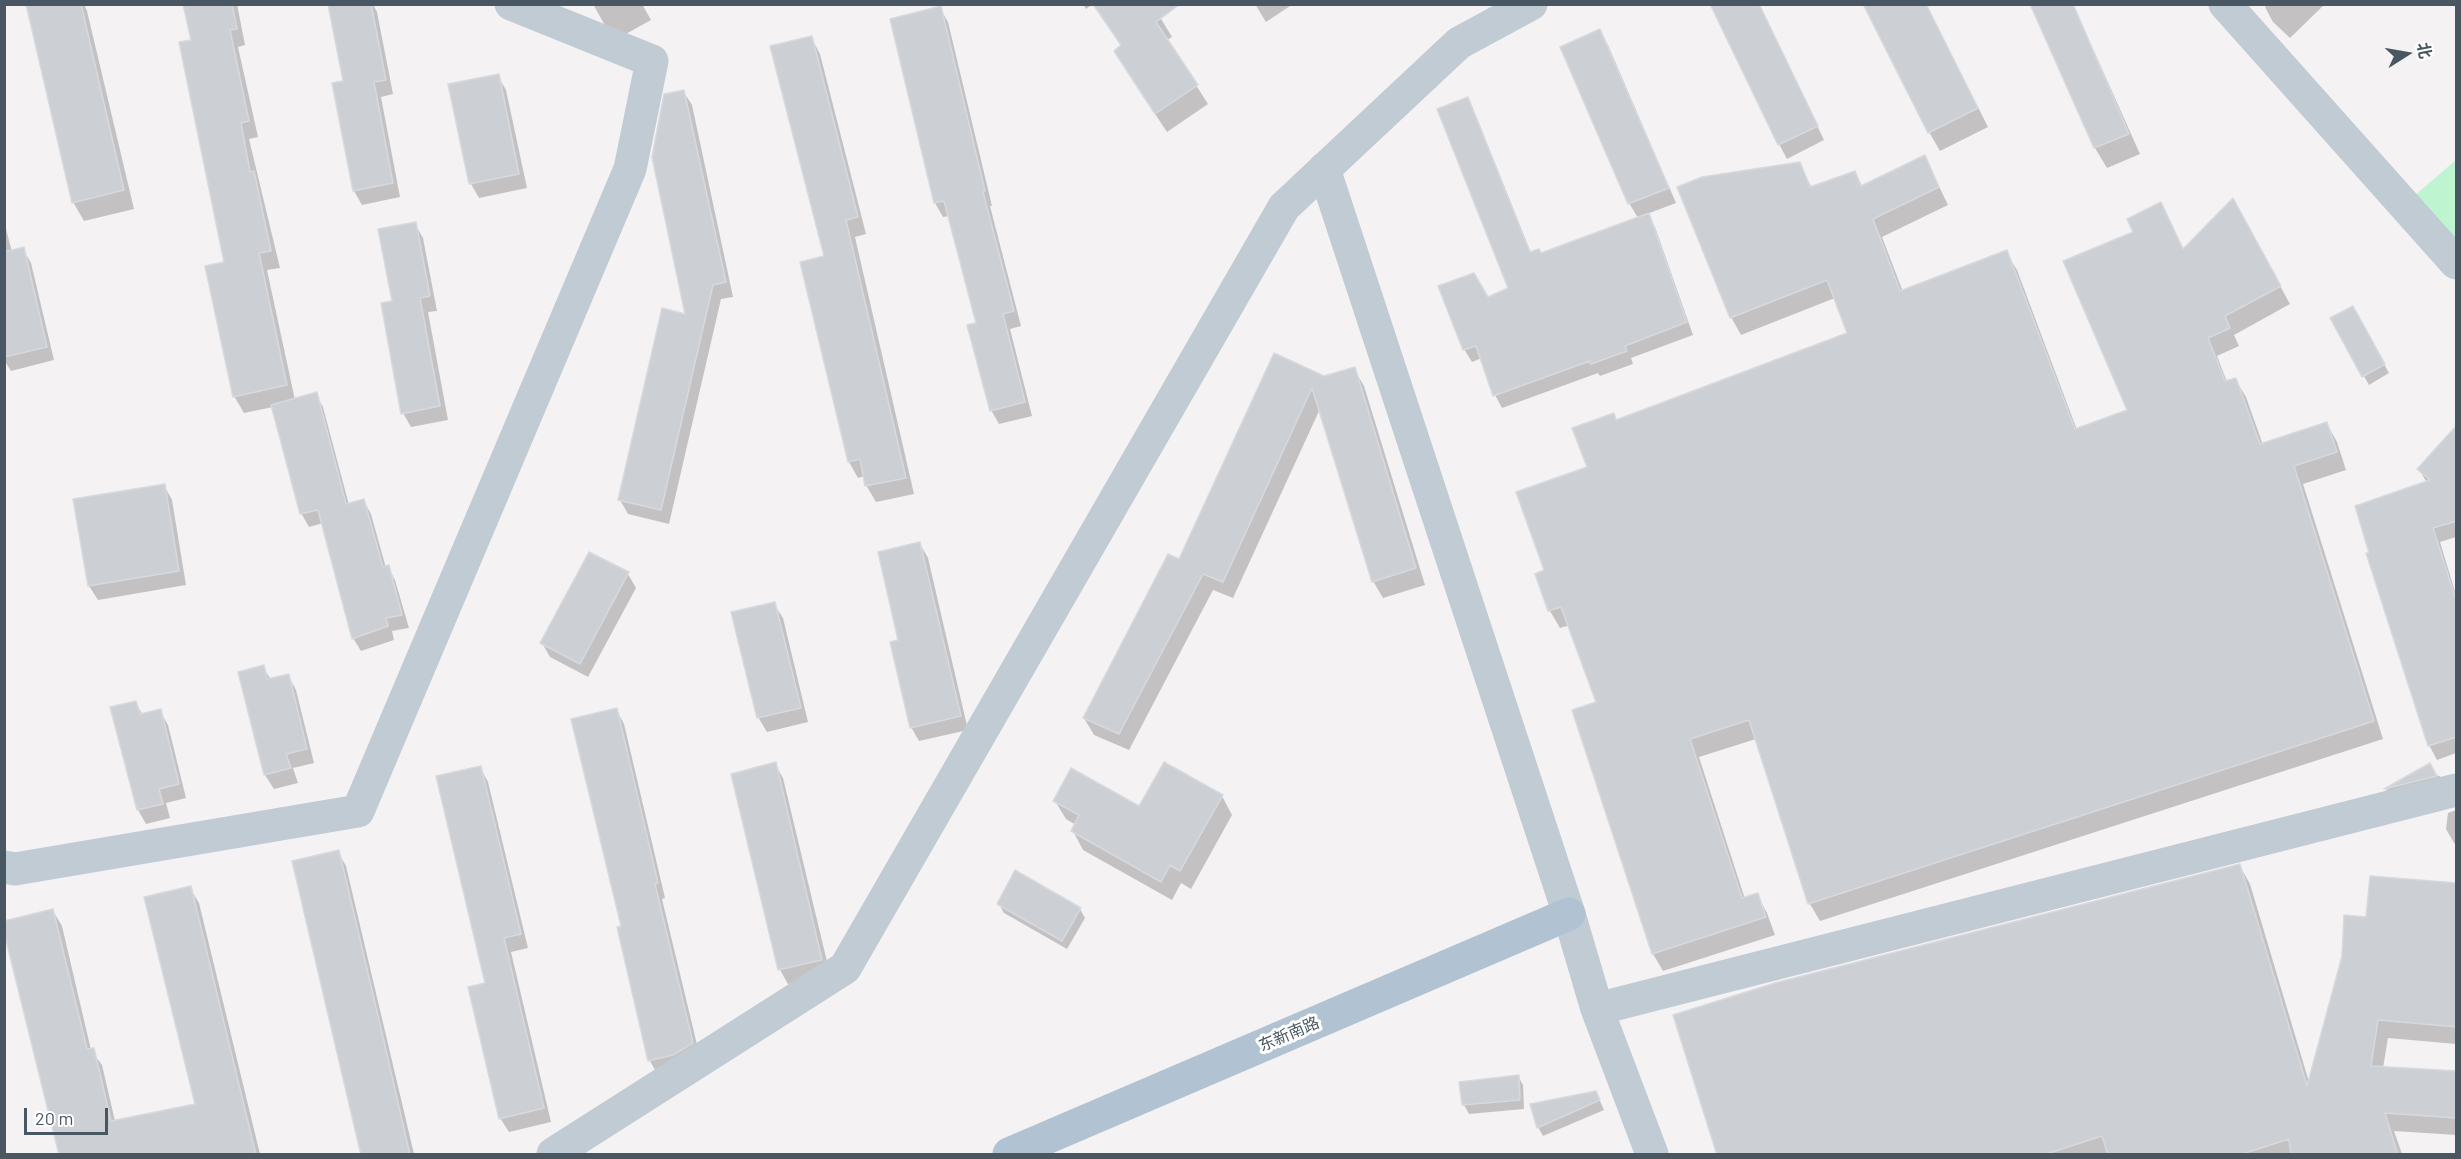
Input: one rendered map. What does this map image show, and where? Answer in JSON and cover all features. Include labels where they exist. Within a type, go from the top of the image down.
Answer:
[{"type":"main road","name":"东新南路","points":[[1009,1155],[1569,914]]},
{"type":"street","points":[[4,867],[15,869],[358,811],[630,169],[652,61],[511,4]]},
{"type":"street","points":[[553,1155],[845,968],[1284,207],[1459,43],[1531,4]]},
{"type":"street","points":[[2225,4],[2457,263]]},
{"type":"street","points":[[1324,170],[1569,914],[1597,1009],[1652,1155]]},
{"type":"street","points":[[1597,1009],[2457,790]]},
{"type":"green space","points":[[2456,160],[2456,273],[2400,208]]},
{"type":"building","points":[[26,4],[81,4],[124,190],[72,203]]},
{"type":"building","points":[[183,4],[232,4],[237,29],[230,30],[249,121],[241,123],[250,172],[254,171],[271,251],[259,253],[287,385],[233,397],[205,266],[224,262],[179,42],[191,40]]},
{"type":"building","points":[[328,4],[371,4],[386,80],[374,82],[393,183],[353,191],[332,83],[343,81]]},
{"type":"building","points":[[1093,4],[1180,4],[1156,22],[1198,85],[1155,114],[1114,51],[1121,45]]},
{"type":"building","points":[[1710,4],[1759,4],[1818,126],[1778,145]]},
{"type":"building","points":[[1863,4],[1926,4],[1978,108],[1928,133]]},
{"type":"building","points":[[2030,4],[2073,4],[2129,134],[2094,148]]},
{"type":"building","points":[[941,6],[985,191],[983,192],[1014,311],[1003,314],[1025,402],[990,411],[967,325],[976,323],[944,201],[934,203],[890,19]]},
{"type":"building","points":[[1600,29],[1669,188],[1628,204],[1560,47]]},
{"type":"building","points":[[812,36],[858,217],[846,220],[906,478],[865,486],[860,459],[848,462],[800,262],[824,256],[770,46]]},
{"type":"building","points":[[499,74],[519,174],[469,184],[448,84]]},
{"type":"building","points":[[684,90],[726,282],[713,285],[661,510],[618,500],[662,308],[685,314],[652,157],[664,94]]},
{"type":"building","points":[[1468,97],[1530,252],[1539,249],[1541,253],[1649,213],[1687,322],[1625,346],[1627,351],[1591,364],[1590,361],[1493,396],[1476,346],[1463,350],[1438,286],[1474,273],[1488,297],[1508,288],[1437,109]]},
{"type":"building","points":[[1925,155],[1939,187],[1873,219],[1900,291],[2007,250],[2075,429],[2127,410],[2063,261],[2133,232],[2127,219],[2161,202],[2183,249],[2233,198],[2281,286],[2225,316],[2230,328],[2208,338],[2225,381],[2236,378],[2260,444],[2327,422],[2337,452],[2294,466],[2374,721],[1808,904],[1749,720],[1690,739],[1742,898],[1758,893],[1766,917],[1652,954],[1572,710],[1596,702],[1561,607],[1548,611],[1535,574],[1544,570],[1516,492],[1587,467],[1572,428],[1614,413],[1616,420],[1847,333],[1827,280],[1730,318],[1677,187],[1702,177],[1800,162],[1810,187],[1855,171],[1861,186]]},
{"type":"building","points":[[416,222],[430,296],[420,298],[440,406],[401,414],[381,303],[392,301],[378,229]]},
{"type":"building","points":[[24,247],[47,347],[4,357],[4,252]]},
{"type":"building","points":[[2353,306],[2385,364],[2362,377],[2330,318]]},
{"type":"building","points":[[1274,353],[1324,376],[1355,367],[1416,568],[1372,582],[1312,388],[1223,582],[1203,574],[1119,734],[1083,718],[1168,554],[1179,559]]},
{"type":"building","points":[[317,392],[346,504],[364,499],[383,567],[389,565],[402,615],[386,618],[388,626],[352,639],[318,510],[300,514],[271,405]]},
{"type":"building","points":[[2457,425],[2457,521],[2433,528],[2457,603],[2457,737],[2428,746],[2366,553],[2369,553],[2355,506],[2430,480],[2417,469]]},
{"type":"building","points":[[165,484],[179,571],[88,586],[73,499]]},
{"type":"building","points":[[920,542],[961,716],[910,728],[890,642],[898,640],[878,552]]},
{"type":"building","points":[[589,552],[629,572],[580,664],[540,643]]},
{"type":"building","points":[[775,602],[801,708],[757,718],[731,612]]},
{"type":"building","points":[[264,665],[267,679],[289,674],[307,749],[286,754],[291,768],[264,775],[238,672]]},
{"type":"building","points":[[136,701],[140,714],[161,709],[179,784],[159,789],[163,804],[137,810],[110,707]]},
{"type":"building","points":[[617,708],[658,883],[655,884],[693,1043],[673,1055],[648,1061],[617,927],[621,926],[571,719]]},
{"type":"building","points":[[776,762],[822,960],[778,970],[731,774]]},
{"type":"building","points":[[1164,762],[1223,795],[1180,871],[1170,865],[1161,882],[1071,831],[1079,815],[1053,801],[1071,768],[1139,806]]},
{"type":"building","points":[[2430,763],[2437,776],[2384,789]]},
{"type":"building","points":[[481,766],[521,934],[504,938],[544,1108],[499,1119],[468,987],[485,983],[436,776]]},
{"type":"building","points":[[339,850],[410,1155],[361,1155],[292,861]]},
{"type":"building","points":[[2240,864],[2307,1086],[2342,956],[2344,915],[2366,917],[2370,876],[2457,883],[2457,1027],[2378,1020],[2371,1066],[2457,1071],[2457,1118],[2385,1113],[2398,1155],[2291,1155],[2289,1139],[2239,1155],[2108,1155],[2102,1136],[2043,1155],[1717,1155],[1673,1015],[1775,983]]},
{"type":"building","points":[[1015,870],[1081,908],[1062,941],[997,904]]},
{"type":"building","points":[[191,886],[256,1155],[59,1155],[4,932],[4,921],[53,909],[87,1049],[94,1048],[111,1121],[195,1104],[144,897]]},
{"type":"building","points":[[1519,1075],[1520,1100],[1462,1105],[1459,1082]]},
{"type":"building","points":[[1596,1091],[1600,1100],[1537,1128],[1530,1104]]}]
